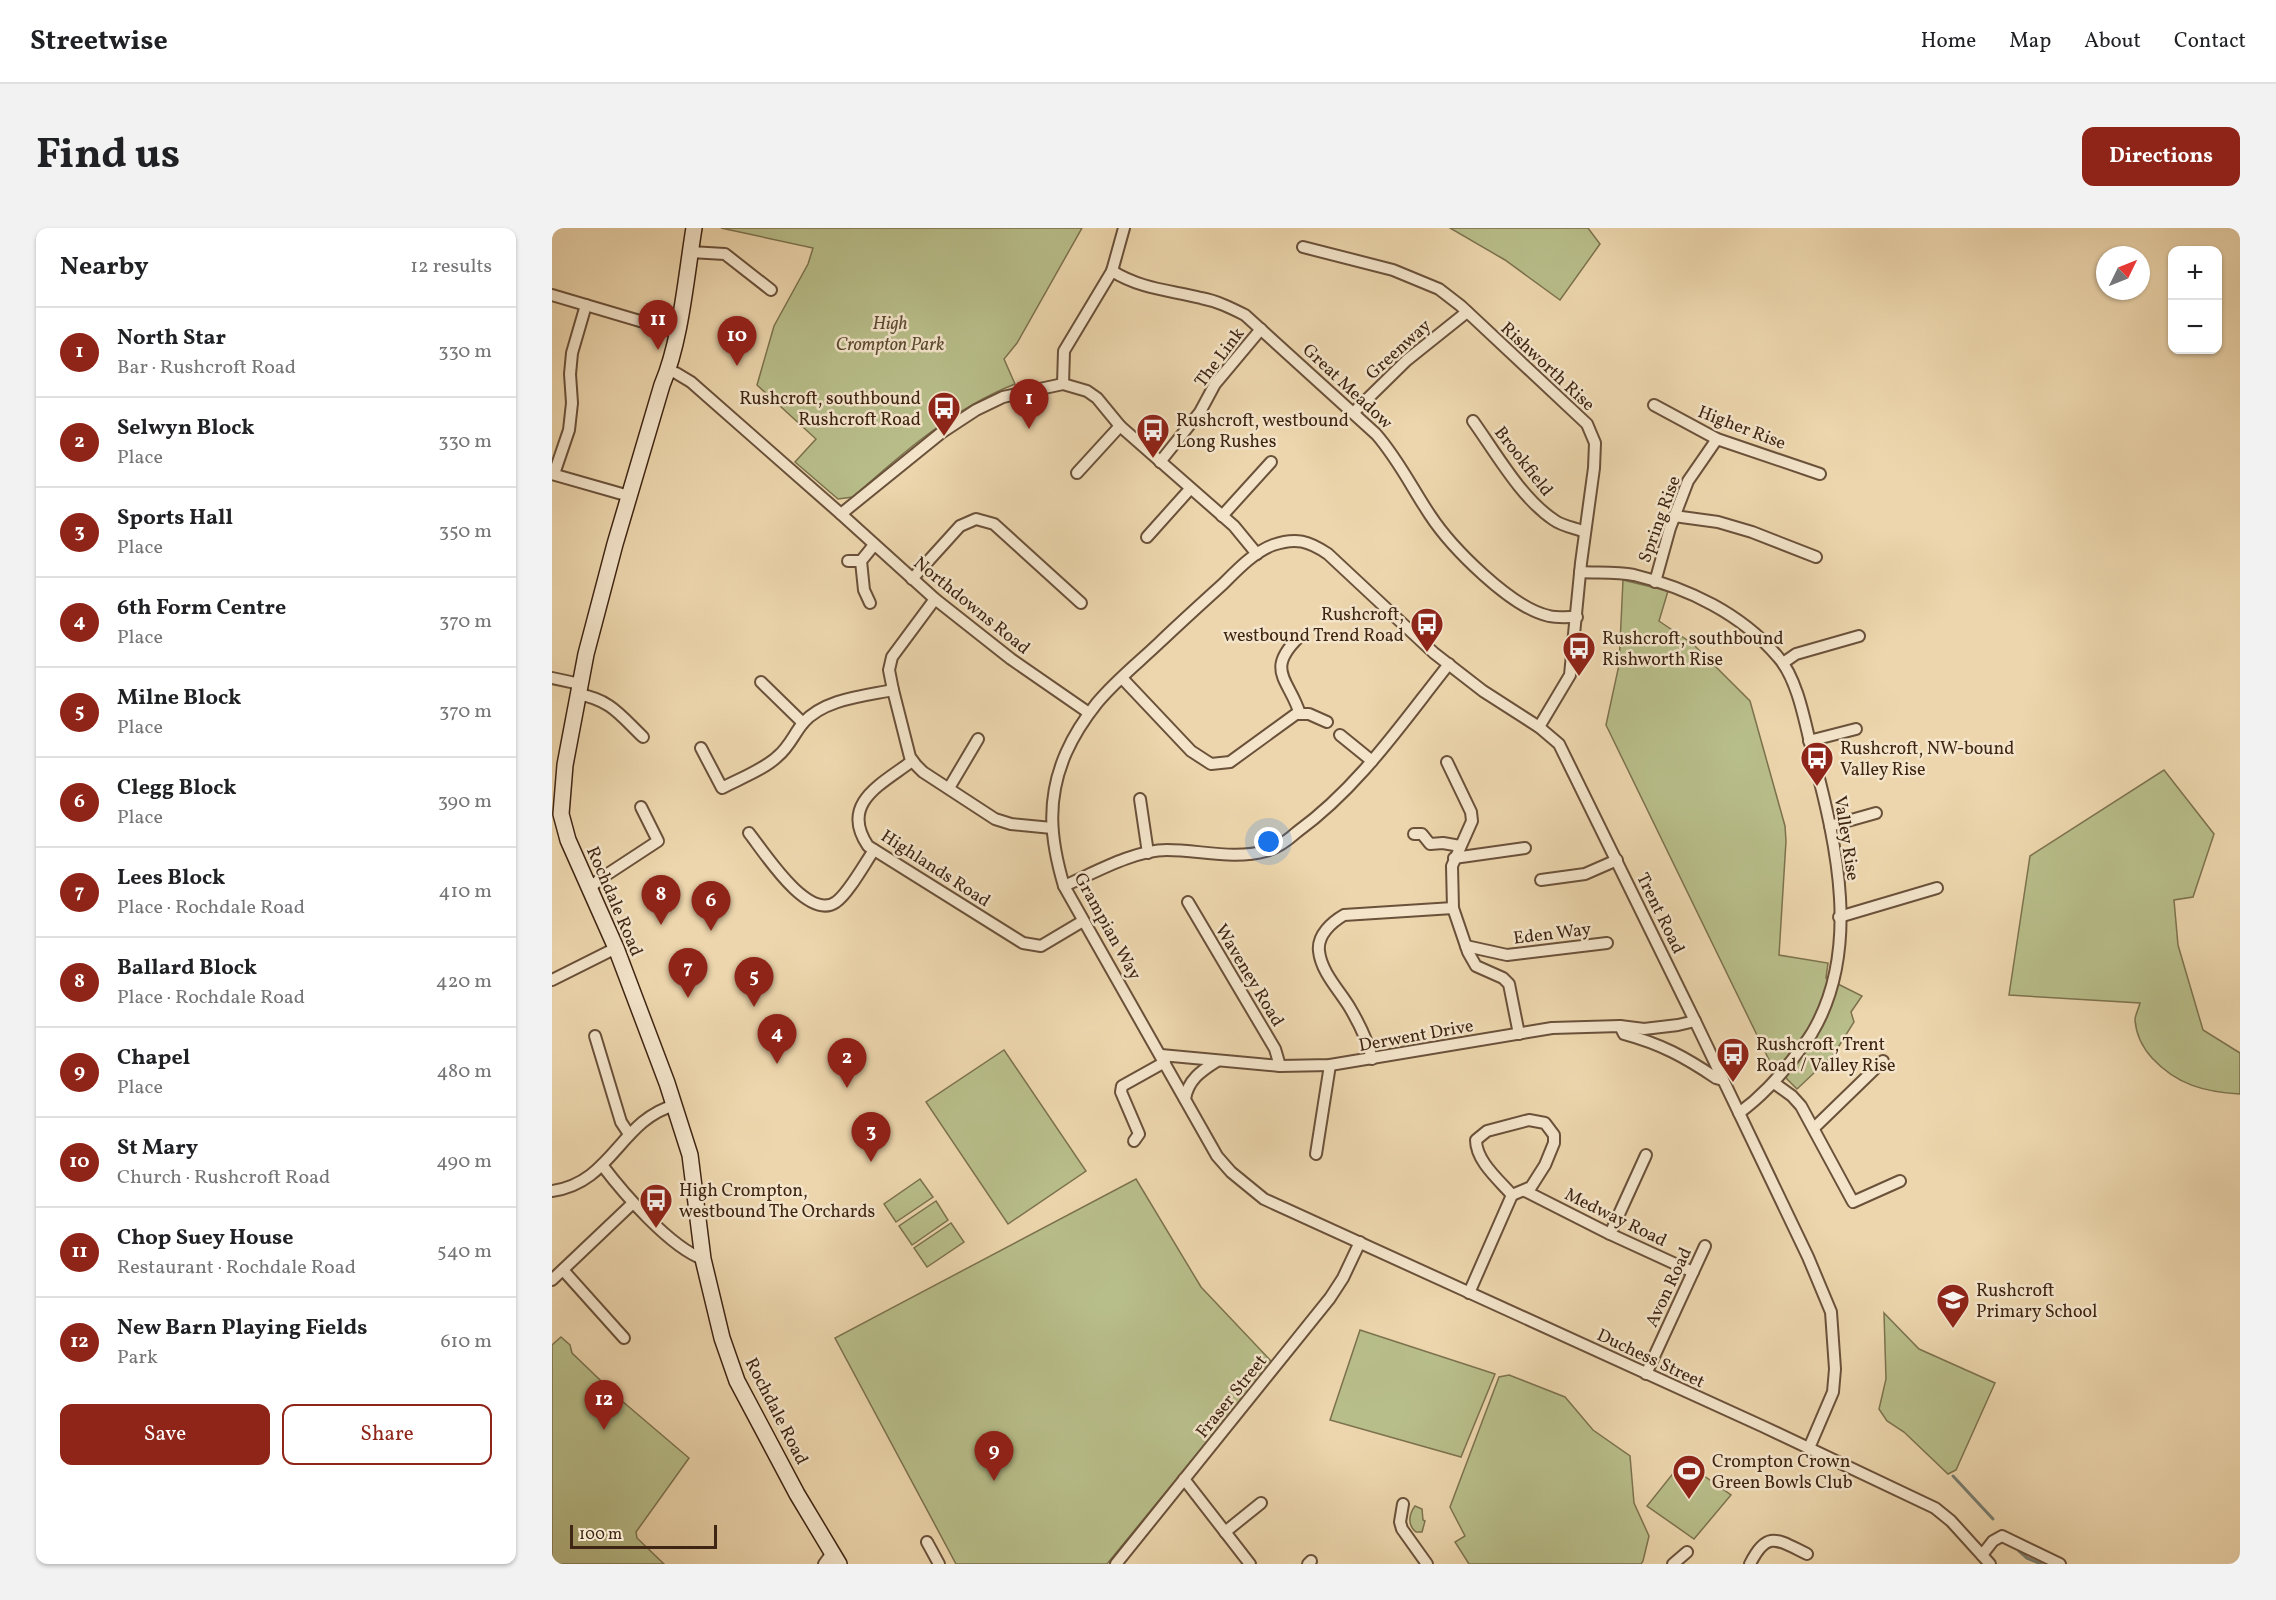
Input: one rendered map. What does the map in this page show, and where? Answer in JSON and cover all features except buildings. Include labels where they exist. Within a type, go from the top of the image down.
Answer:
[{"type":"main road","name":"Rochdale Road","points":[[694,228],[668,371],[629,496],[559,761],[561,814],[568,840],[616,948],[675,1105],[690,1155],[704,1259],[722,1338],[737,1381],[832,1560]]},
{"type":"street","points":[[1063,384],[1064,351],[1112,271],[1124,228]]},
{"type":"street","name":"Rishworth Rise","points":[[1303,247],[1393,270],[1439,289],[1467,312],[1587,424],[1592,434],[1595,443],[1594,468],[1580,572],[1570,675],[1539,727]]},
{"type":"street","points":[[690,252],[725,254],[771,290]]},
{"type":"street","name":"Great Meadow","points":[[1112,271],[1156,290],[1170,291],[1221,304],[1245,315],[1376,434],[1393,454],[1431,517],[1465,559],[1520,603],[1548,616],[1576,617]]},
{"type":"street","points":[[552,295],[676,332]]},
{"type":"street","points":[[586,305],[572,353],[570,375],[572,403],[569,429],[553,474],[629,496]]},
{"type":"street","name":"Greenway","points":[[1353,413],[1407,360],[1467,312]]},
{"type":"street","name":"The Link","points":[[1160,462],[1200,412],[1215,384],[1261,329]]},
{"type":"street","name":"Northdowns Road","points":[[668,371],[690,382],[935,599],[1011,660],[1089,713]]},
{"type":"street","points":[[841,514],[941,433],[976,410],[1003,397],[1063,384],[1087,391],[1097,398],[1120,426],[1234,526],[1257,555]]},
{"type":"street","name":"Higher Rise","points":[[1654,405],[1717,440],[1820,474]]},
{"type":"street","name":"Brookfield","points":[[1473,421],[1525,493],[1543,512],[1556,522],[1585,532]]},
{"type":"street","points":[[1077,472],[1120,426]]},
{"type":"street","name":"Spring Rise","points":[[1655,582],[1674,516],[1688,481],[1717,440]]},
{"type":"street","points":[[1222,516],[1271,462]]},
{"type":"street","points":[[1147,537],[1190,489]]},
{"type":"street","points":[[1674,516],[1718,522],[1752,532],[1816,557]]},
{"type":"street","points":[[912,579],[960,526],[976,519],[994,524],[1081,603]]},
{"type":"street","name":"Trent Road","points":[[1257,555],[1271,546],[1293,541],[1313,544],[1328,554],[1449,664],[1483,691],[1539,727],[1559,744],[1695,1021],[1808,1257],[1831,1312],[1833,1392],[1809,1448]]},
{"type":"street","points":[[870,603],[864,591],[861,561],[874,545]]},
{"type":"street","name":"Grampian Way","points":[[1217,1156],[1064,886],[1054,853],[1053,800],[1066,753],[1089,713],[1122,678],[1257,555]]},
{"type":"street","points":[[848,561],[861,561]]},
{"type":"street","name":"Valley Rise","points":[[1580,572],[1634,575],[1697,597],[1722,609],[1767,645],[1783,663],[1796,694],[1837,862],[1839,916],[1835,971],[1826,1003],[1812,1034],[1774,1083],[1739,1113]]},
{"type":"street","points":[[935,599],[892,657],[889,670],[912,762],[923,772],[995,819],[1011,824],[1052,828]]},
{"type":"street","points":[[1783,663],[1796,654],[1858,636]]},
{"type":"street","points":[[1298,638],[1282,656],[1280,667],[1300,714]]},
{"type":"street","points":[[1064,886],[1148,853],[1165,850],[1235,854],[1266,851],[1281,845],[1331,805],[1372,761],[1449,664]]},
{"type":"street","points":[[552,678],[610,705],[642,737]]},
{"type":"street","points":[[1122,678],[1191,751],[1210,764],[1230,762],[1296,714],[1309,714],[1326,722]]},
{"type":"street","points":[[761,682],[803,723]]},
{"type":"street","points":[[701,748],[722,788],[777,758],[793,740],[803,723],[826,707],[848,699],[893,690]]},
{"type":"street","points":[[1809,741],[1856,729]]},
{"type":"street","points":[[1340,735],[1372,761]]},
{"type":"street","points":[[949,788],[978,740]]},
{"type":"street","name":"Highlands Road","points":[[912,762],[867,797],[858,810],[858,832],[874,850],[1023,943],[1041,946],[1083,921]]},
{"type":"street","points":[[1447,762],[1471,812],[1472,821],[1452,866],[1453,908],[1466,946],[1476,966],[1503,978],[1509,984],[1519,1034]]},
{"type":"street","points":[[1140,799],[1148,853]]},
{"type":"street","points":[[589,889],[600,879],[658,841],[641,807]]},
{"type":"street","points":[[1830,826],[1876,813]]},
{"type":"street","points":[[749,833],[797,893],[811,902],[824,906],[841,898],[874,850]]},
{"type":"street","points":[[1414,834],[1422,834],[1430,844],[1443,843],[1460,846]]},
{"type":"street","points":[[1454,858],[1526,848]]},
{"type":"street","points":[[1541,880],[1585,874],[1617,860]]},
{"type":"street","points":[[1839,916],[1937,888]]},
{"type":"street","name":"Waveney Road","points":[[1188,902],[1275,1049],[1280,1066]]},
{"type":"street","points":[[1372,1059],[1368,1042],[1327,972],[1319,952],[1323,934],[1335,920],[1344,915],[1453,908]]},
{"type":"street","name":"Eden Way","points":[[1466,946],[1507,955],[1607,943]]},
{"type":"street","points":[[552,980],[616,948]]},
{"type":"street","name":"Derwent Drive","points":[[1163,1059],[1280,1066],[1330,1065],[1552,1028],[1620,1026],[1644,1029],[1695,1021]]},
{"type":"street","points":[[1620,1026],[1624,1034],[1671,1049],[1716,1078],[1723,1080]]},
{"type":"street","points":[[595,1036],[621,1122],[629,1134]]},
{"type":"street","points":[[1134,1141],[1139,1134],[1121,1092],[1122,1086],[1163,1059]]},
{"type":"street","points":[[1185,1099],[1187,1089],[1195,1078],[1217,1061]]},
{"type":"street","points":[[1814,1128],[1883,1061]]},
{"type":"street","points":[[1316,1154],[1330,1065]]},
{"type":"street","points":[[1774,1083],[1792,1096],[1814,1128],[1853,1202],[1900,1181]]},
{"type":"street","points":[[552,1191],[569,1188],[602,1166],[629,1134],[651,1114],[675,1105]]},
{"type":"street","points":[[1469,1293],[1512,1195],[1531,1187],[1554,1143],[1550,1127],[1539,1121],[1529,1120],[1500,1126],[1487,1131],[1476,1140],[1478,1152],[1484,1162],[1512,1195]]},
{"type":"street","points":[[1610,1234],[1646,1155]]},
{"type":"street","name":"Duchess Street","points":[[1217,1156],[1237,1178],[1264,1199],[1935,1508],[1951,1521],[1986,1560]]},
{"type":"street","points":[[602,1166],[633,1203],[688,1254],[704,1259]]},
{"type":"street","name":"Medway Road","points":[[1525,1191],[1610,1234],[1693,1272]]},
{"type":"street","points":[[552,1280],[633,1203]]},
{"type":"street","name":"Fraser Street","points":[[1116,1564],[1330,1298],[1343,1278],[1360,1242]]},
{"type":"street","name":"Avon Road","points":[[1646,1374],[1705,1246]]},
{"type":"street","points":[[562,1270],[624,1338]]},
{"type":"street","points":[[1184,1479],[1250,1564]]},
{"type":"street","points":[[1225,1532],[1262,1503]]},
{"type":"street","points":[[1404,1504],[1400,1522],[1402,1529],[1427,1564]]},
{"type":"street","name":"Duchess Street","points":[[1986,1560],[1993,1540],[2002,1536],[2060,1564]]},
{"type":"street","points":[[1750,1564],[1761,1546],[1772,1540],[1781,1541],[1807,1554]]},
{"type":"street","points":[[927,1542],[939,1564]]},
{"type":"street","points":[[1673,1564],[1687,1552]]},
{"type":"green space","name":"High Crompton Park","points":[[721,228],[1082,228],[1017,343],[1004,359],[1015,384],[950,419],[890,464],[853,497],[838,499],[795,462],[816,439],[757,385],[774,326],[808,264],[813,248]]},
{"type":"green space","points":[[1450,228],[1588,228],[1600,244],[1560,300],[1505,260]]},
{"type":"green space","points":[[1623,580],[1668,591],[1659,621],[1693,644],[1750,701],[1785,826],[1779,955],[1828,963],[1826,978],[1862,996],[1851,1012],[1854,1022],[1834,1054],[1797,1089],[1787,1079],[1779,1061],[1773,1068],[1606,725],[1619,665]]},
{"type":"green space","points":[[2164,770],[2214,834],[2193,897],[2174,900],[2178,945],[2203,1030],[2240,1053],[2240,1094],[2203,1089],[2182,1081],[2162,1067],[2149,1054],[2138,1036],[2135,1020],[2140,1003],[2009,995],[2030,856]]},
{"type":"green space","points":[[1004,1050],[1086,1171],[1008,1224],[926,1102]]},
{"type":"green space","points":[[920,1179],[933,1197],[896,1222],[884,1204]]},
{"type":"green space","points":[[1136,1179],[1201,1287],[1272,1362],[1107,1564],[956,1564],[835,1338]]},
{"type":"green space","points":[[936,1201],[948,1220],[912,1245],[899,1226]]},
{"type":"green space","points":[[951,1223],[964,1242],[927,1267],[914,1248]]},
{"type":"green space","points":[[1884,1313],[1919,1349],[1995,1383],[1956,1470],[1948,1474],[1904,1432],[1887,1421],[1879,1409],[1886,1379]]},
{"type":"green space","points":[[1360,1330],[1495,1374],[1461,1457],[1330,1420]]},
{"type":"green space","points":[[561,1337],[570,1345],[572,1353],[622,1401],[689,1458],[636,1532],[637,1538],[664,1564],[552,1564],[552,1345]]},
{"type":"green space","points":[[1509,1375],[1565,1397],[1593,1430],[1630,1456],[1634,1503],[1649,1536],[1641,1564],[1469,1564],[1455,1542],[1465,1536],[1450,1507],[1499,1377]]},
{"type":"green space","name":"Crompton Crown Green Bowls Club","points":[[1683,1461],[1731,1495],[1694,1539],[1647,1506]]},
{"type":"green space","points":[[1415,1506],[1422,1509],[1425,1521],[1422,1532],[1416,1532],[1410,1523],[1411,1512]]},
{"type":"waterway","points":[[1953,1476],[1993,1519]]},
{"type":"waterway","points":[[2019,1551],[2027,1558],[2041,1564]]},
{"type":"place","name":"Chop Suey House","points":[[658,350]]},
{"type":"place","name":"St Mary","points":[[737,366]]},
{"type":"place","name":"North Star","points":[[1029,429]]},
{"type":"place","name":"Rushcroft, southbound Rushcroft Road","points":[[944,437]]},
{"type":"place","name":"Rushcroft, westbound Long Rushes","points":[[1153,459]]},
{"type":"place","name":"Rushcroft, westbound Trend Road","points":[[1427,653]]},
{"type":"place","name":"Rushcroft, southbound Rishworth Rise","points":[[1579,677]]},
{"type":"place","name":"Rushcroft, NW-bound Valley Rise","points":[[1817,787]]},
{"type":"place","name":"Ballard Block","points":[[661,925]]},
{"type":"place","name":"Clegg Block","points":[[711,931]]},
{"type":"place","name":"Lees Block","points":[[688,998]]},
{"type":"place","name":"Milne Block","points":[[754,1007]]},
{"type":"place","name":"6th Form Centre","points":[[777,1064]]},
{"type":"place","name":"Rushcroft, Trent Road / Valley Rise","points":[[1733,1083]]},
{"type":"place","name":"Selwyn Block","points":[[847,1088]]},
{"type":"place","name":"Sports Hall","points":[[871,1162]]},
{"type":"place","name":"High Crompton, westbound The Orchards","points":[[656,1229]]},
{"type":"place","name":"Rushcroft Primary School","points":[[1953,1329]]},
{"type":"place","name":"New Barn Playing Fields","points":[[604,1430]]},
{"type":"place","name":"Chapel","points":[[994,1481]]},
{"type":"place","name":"Crompton Crown Green Bowls Club","points":[[1689,1500]]}]
